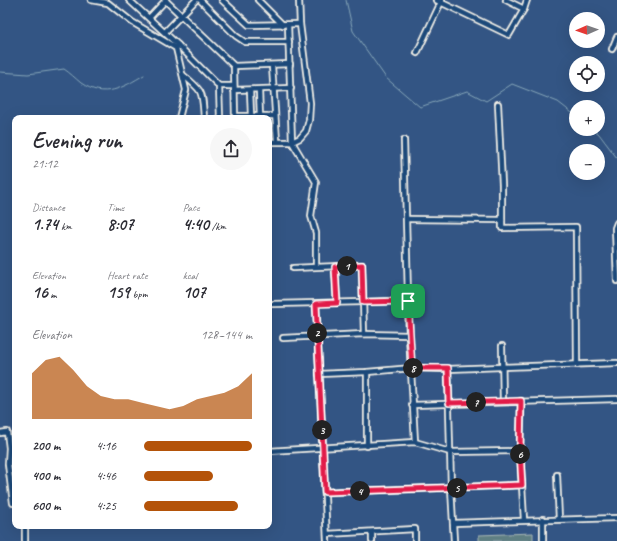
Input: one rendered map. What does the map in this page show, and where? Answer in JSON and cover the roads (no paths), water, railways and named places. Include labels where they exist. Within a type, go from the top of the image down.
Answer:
[{"type":"street","points":[[91,0],[108,3],[132,22],[177,46]]},
{"type":"street","points":[[130,0],[165,32],[177,46],[219,86],[250,90],[291,88]]},
{"type":"street","points":[[134,4],[139,0]]},
{"type":"street","points":[[149,18],[165,0],[234,66],[272,66],[290,64]]},
{"type":"street","points":[[165,32],[196,0]]},
{"type":"street","points":[[200,0],[236,36],[245,42],[289,42]]},
{"type":"street","points":[[222,0],[249,25],[300,24]]},
{"type":"street","points":[[272,142],[292,142],[300,138],[306,131],[309,120],[310,104],[300,24],[299,0]]},
{"type":"street","points":[[506,0],[524,9]]},
{"type":"street","points":[[417,53],[439,1],[509,35],[524,9],[527,0]]},
{"type":"street","points":[[261,1],[286,25],[289,42],[292,142],[316,182],[311,216],[316,233],[316,266]]},
{"type":"street","points":[[612,49],[617,37]]},
{"type":"street","points":[[177,46],[186,90],[180,115]]},
{"type":"street","points":[[234,66],[235,115]]},
{"type":"street","points":[[272,66],[277,141]]},
{"type":"street","points":[[182,75],[200,89],[203,96],[204,115]]},
{"type":"street","points":[[219,86],[220,115]]},
{"type":"street","points":[[250,90],[256,115]]},
{"type":"street","points":[[256,115],[259,90]]},
{"type":"street","points":[[498,104],[502,185],[502,228],[576,227],[577,365]]},
{"type":"street","points":[[404,140],[409,335],[415,442]]},
{"type":"street","points":[[406,219],[502,220]]},
{"type":"street","points":[[617,223],[615,228],[617,281]]},
{"type":"street","points":[[293,268],[362,265],[364,334]]},
{"type":"street","points":[[335,267],[337,303]]},
{"type":"street","points":[[273,304],[408,301]]},
{"type":"street","points":[[316,304],[327,541]]},
{"type":"street","points":[[283,338],[364,334],[409,335]]},
{"type":"street","points":[[502,346],[503,402]]},
{"type":"street","points":[[319,374],[412,368],[617,363]]},
{"type":"street","points":[[448,368],[454,541]]},
{"type":"street","points":[[366,372],[367,446]]},
{"type":"street","points":[[412,406],[449,403],[617,399]]},
{"type":"street","points":[[521,401],[520,451],[524,520]]},
{"type":"street","points":[[0,432],[6,432],[9,448],[8,464],[12,495]]},
{"type":"street","points":[[272,451],[323,449],[415,442],[450,452],[520,451]]},
{"type":"street","points":[[557,475],[559,519]]},
{"type":"street","points":[[325,492],[522,485]]},
{"type":"street","points":[[453,523],[543,519],[617,518]]},
{"type":"street","points":[[543,519],[543,541]]},
{"type":"street","points":[[25,529],[26,541]]},
{"type":"street","points":[[327,534],[372,533],[415,529],[416,541]]},
{"type":"street","points":[[372,533],[372,541]]},
{"type":"waterway","points":[[346,0],[353,31],[386,78],[420,107],[467,91],[486,101],[512,84],[558,102],[569,111]]},
{"type":"waterway","points":[[0,72],[28,74],[64,69],[81,83],[90,88],[106,91],[121,87],[144,75]]},
{"type":"waterway","points":[[600,136],[617,158]]}]
